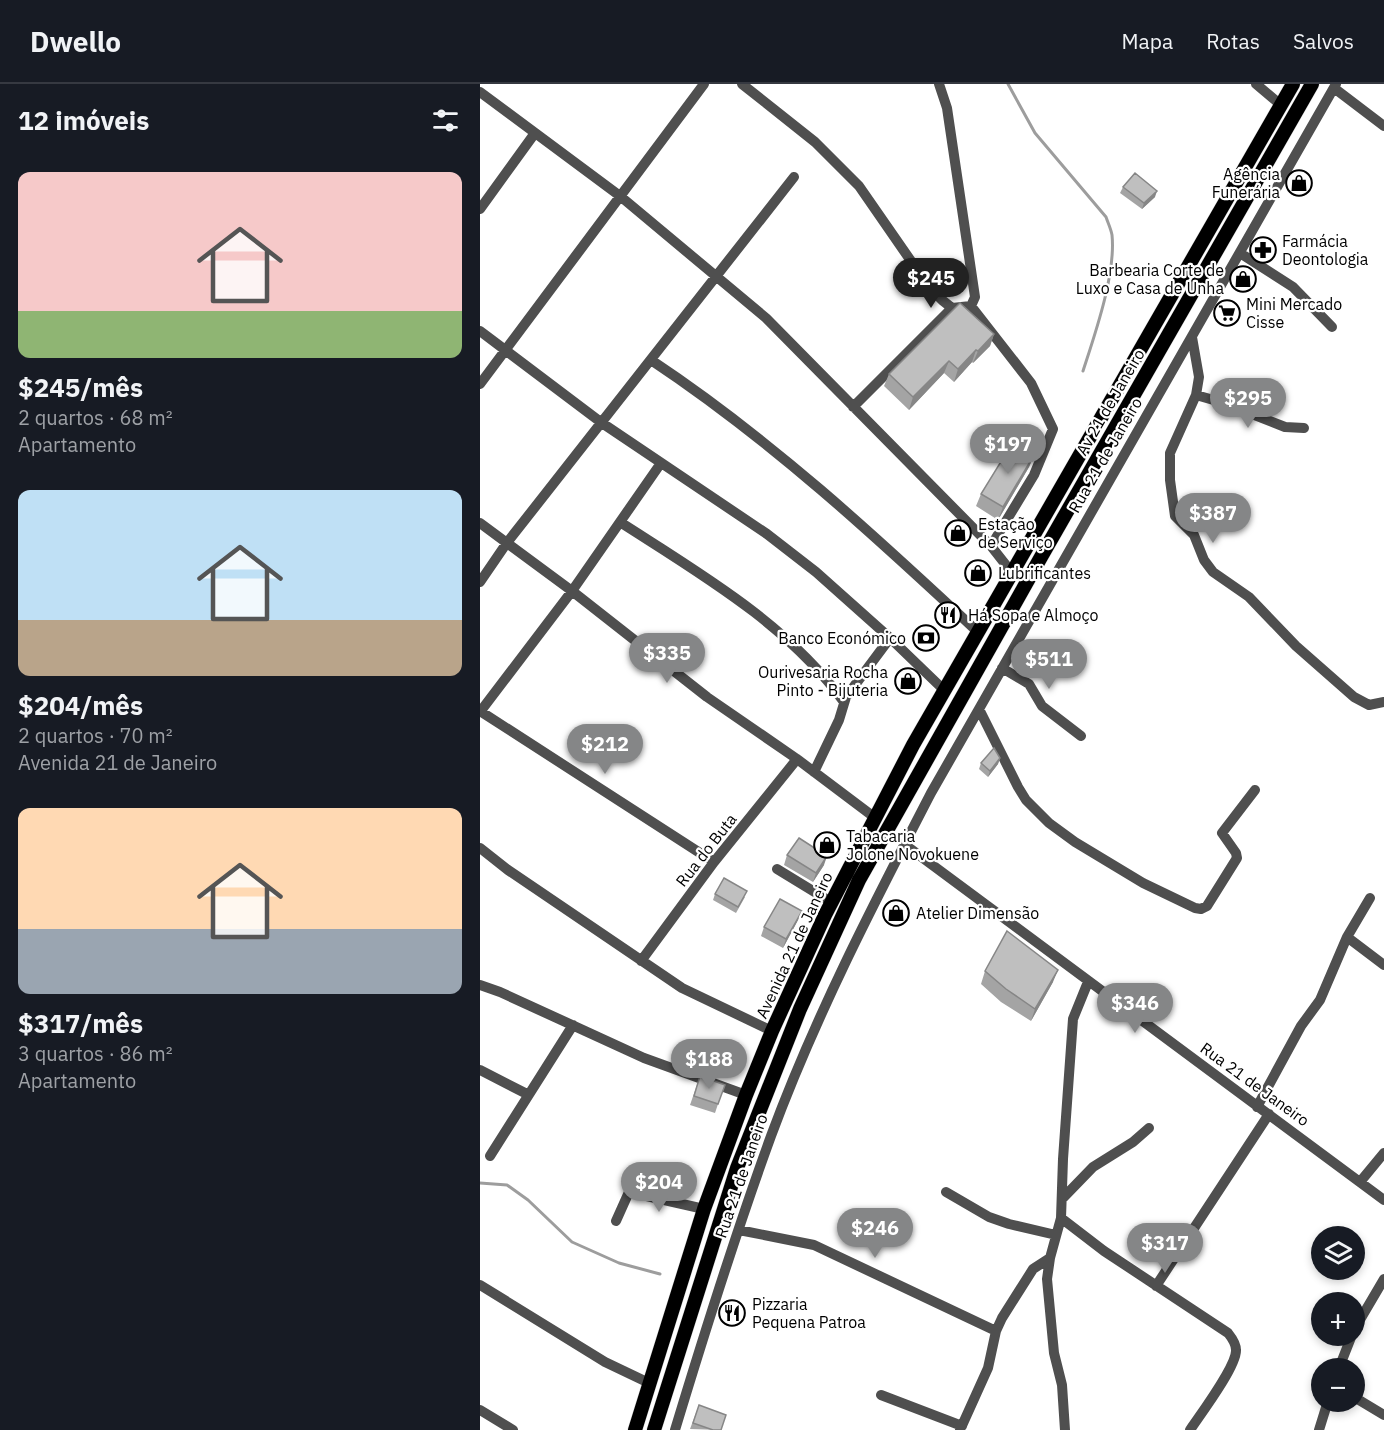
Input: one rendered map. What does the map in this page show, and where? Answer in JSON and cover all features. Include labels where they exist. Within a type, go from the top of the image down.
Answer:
[{"type":"main road","name":"Rua 21 de Janeiro","points":[[874,817],[913,745],[1293,84]]},
{"type":"main road","name":"Av 21 de Janeiro","points":[[877,847],[1312,84]]},
{"type":"main road","name":"Avenida 21 de Janeiro","points":[[635,1430],[704,1209],[746,1095],[772,1031],[831,902],[874,817]]},
{"type":"main road","name":"Avenida 21 de Janeiro","points":[[654,1430],[717,1229],[763,1098],[800,1009],[877,847]]},
{"type":"street","points":[[480,384],[704,84]]},
{"type":"street","points":[[742,84],[815,142],[846,171],[929,286],[952,308]]},
{"type":"street","points":[[939,84],[947,108],[975,297],[971,306]]},
{"type":"street","points":[[1256,84],[1281,105]]},
{"type":"street","points":[[1335,86],[1384,126]]},
{"type":"street","name":"Rua 21 de Janeiro","points":[[675,1430],[772,1134],[812,1035],[866,919],[904,844],[1002,668],[1335,86]]},
{"type":"street","points":[[480,92],[620,196],[766,318],[991,546],[1012,574]]},
{"type":"street","points":[[480,209],[535,133]]},
{"type":"street","points":[[480,582],[506,544],[794,177]]},
{"type":"street","points":[[1240,253],[1293,287],[1332,327]]},
{"type":"street","points":[[854,407],[952,308],[971,306]]},
{"type":"street","points":[[971,306],[1031,383],[1053,429],[1034,475],[991,546]]},
{"type":"street","points":[[480,331],[602,423],[775,540],[816,572],[890,638],[945,692]]},
{"type":"street","points":[[1192,337],[1199,370],[1196,395],[1170,453],[1170,480],[1175,516],[1194,535],[1204,560],[1213,572],[1249,597],[1296,646],[1354,697],[1369,705],[1384,702]]},
{"type":"street","points":[[651,360],[705,396],[813,482],[979,633]]},
{"type":"street","points":[[1196,395],[1285,427],[1304,428]]},
{"type":"street","points":[[662,463],[573,591],[480,712],[714,862]]},
{"type":"street","points":[[620,522],[721,588],[765,621],[815,667],[844,702]]},
{"type":"street","points":[[480,523],[573,591],[707,697],[797,759],[874,817]]},
{"type":"street","points":[[814,772],[839,720],[844,702],[890,638]]},
{"type":"street","points":[[1002,668],[1029,684],[1042,706],[1081,736]]},
{"type":"street","points":[[979,709],[1026,800],[1050,823],[1075,842],[1143,883],[1195,908],[1201,909],[1207,906],[1237,858],[1236,853],[1222,835],[1222,831],[1255,790]]},
{"type":"street","name":"Rua do Buta","points":[[641,961],[714,862],[797,759]]},
{"type":"street","name":"Rua 21 de Janeiro","points":[[904,844],[1384,1200]]},
{"type":"street","points":[[480,848],[508,870],[682,988],[772,1031]]},
{"type":"street","points":[[777,868],[831,902]]},
{"type":"street","points":[[1257,1107],[1301,1026],[1320,1000],[1347,937],[1370,898]]},
{"type":"street","points":[[1347,937],[1384,965]]},
{"type":"street","points":[[1065,1430],[1062,1384],[1054,1353],[1048,1287],[1050,1258],[1061,1218],[1072,1026],[1074,1013],[1088,981]]},
{"type":"street","points":[[480,985],[644,1058],[746,1095]]},
{"type":"street","points":[[490,1156],[527,1094],[537,1083],[573,1025]]},
{"type":"street","points":[[480,1070],[527,1094]]},
{"type":"street","points":[[1156,1286],[1269,1114]]},
{"type":"street","points":[[1062,1199],[1093,1167],[1133,1142],[1149,1128]]},
{"type":"street","points":[[1360,1182],[1384,1153]]},
{"type":"street","points":[[616,1221],[629,1192],[704,1209]]},
{"type":"street","points":[[946,1192],[989,1217],[1056,1235]]},
{"type":"street","points":[[1061,1218],[1156,1286],[1228,1333],[1235,1344],[1233,1364],[1190,1430]]},
{"type":"street","points":[[739,1230],[814,1245],[996,1331]]},
{"type":"street","points":[[881,1395],[961,1428],[988,1368],[996,1331],[1002,1318],[1036,1266],[1050,1258]]},
{"type":"street","points":[[1365,1311],[1384,1279]]},
{"type":"street","points":[[480,1285],[605,1362],[649,1383]]},
{"type":"street","points":[[1365,1404],[1384,1415]]},
{"type":"street","points":[[480,1410],[513,1430]]},
{"type":"street","points":[[1319,1430],[1325,1412]]},
{"type":"building","points":[[1135,173],[1157,191],[1144,203],[1123,187]]},
{"type":"building","points":[[960,303],[994,334],[958,369],[949,361],[913,397],[889,374]]},
{"type":"building","points":[[1013,442],[1034,455],[1003,507],[981,494]]},
{"type":"building","points":[[994,748],[1000,758],[990,771],[981,763]]},
{"type":"building","points":[[799,838],[827,856],[816,873],[787,855]]},
{"type":"building","points":[[724,878],[747,891],[738,907],[715,894]]},
{"type":"building","points":[[780,899],[802,911],[786,939],[764,927]]},
{"type":"building","points":[[1007,931],[1058,970],[1035,1009],[985,971]]},
{"type":"building","points":[[700,1076],[725,1085],[718,1104],[694,1096]]},
{"type":"building","points":[[699,1405],[726,1415],[721,1430],[713,1430],[693,1423]]},
{"type":"waterway","points":[[1008,84],[1035,133],[1106,217],[1112,233],[1108,285],[1083,371]]},
{"type":"waterway","points":[[480,1183],[507,1185],[528,1200],[572,1242],[619,1263],[660,1274]]},
{"type":"place","name":"Agência Funerária","points":[[1299,183]]},
{"type":"place","name":"Farmácia Deontologia","points":[[1263,250]]},
{"type":"place","name":"Barbearia Corte de Luxo e Casa de Unha","points":[[1243,279]]},
{"type":"place","name":"Mini Mercado Cisse","points":[[1227,313]]},
{"type":"place","name":"Estação de Serviço","points":[[958,533]]},
{"type":"place","name":"Lubrificantes","points":[[978,573]]},
{"type":"place","name":"Há Sopa e Almoço","points":[[948,615]]},
{"type":"place","name":"Banco Económico","points":[[926,638]]},
{"type":"place","name":"Ourivesaria Rocha Pinto - Bijuteria","points":[[908,681]]},
{"type":"place","name":"Tabacaria Jolone Novokuene","points":[[827,845]]},
{"type":"place","name":"Atelier Dimensão","points":[[896,913]]},
{"type":"place","name":"Pizzaria Pequena Patroa","points":[[732,1313]]}]
